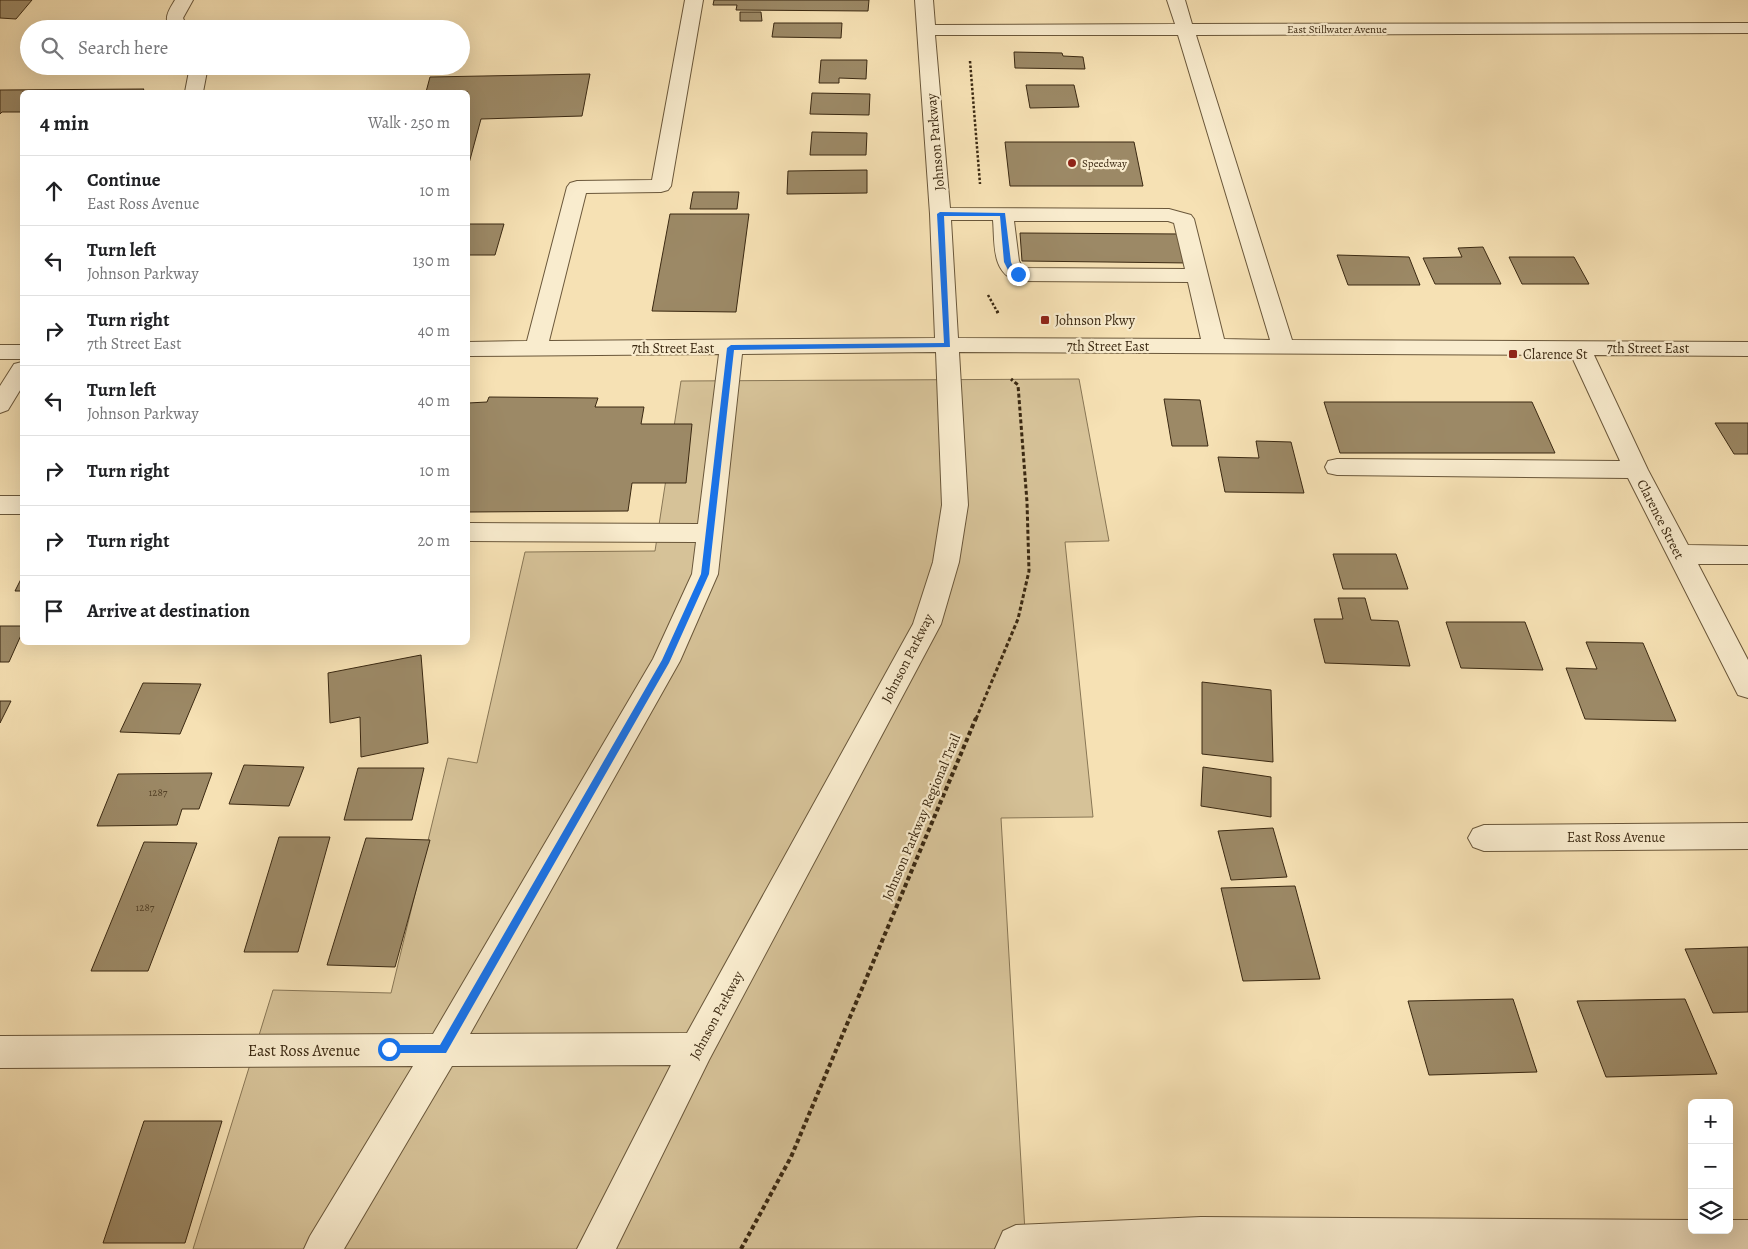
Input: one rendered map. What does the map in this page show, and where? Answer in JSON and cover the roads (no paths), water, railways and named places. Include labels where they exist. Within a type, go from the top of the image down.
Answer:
[{"type":"street","points":[[174,20],[174,15],[184,0]]},
{"type":"street","points":[[536,349],[577,187],[661,186],[694,0]]},
{"type":"street","name":"Johnson Parkway","points":[[596,1249],[697,1049],[927,624],[946,562],[955,505],[940,214],[924,0]]},
{"type":"street","points":[[1176,0],[1282,346]]},
{"type":"street","name":"East Stillwater Avenue","points":[[926,30],[1748,28]]},
{"type":"street","points":[[194,90],[197,75]]},
{"type":"street","points":[[940,214],[1178,217],[1184,219],[1214,346]]},
{"type":"street","points":[[1003,214],[1008,262],[1010,268],[1018,274],[1197,276]]},
{"type":"street","name":"7th Street East","points":[[470,349],[948,346],[1748,349]]},
{"type":"street","points":[[323,1249],[443,1049],[666,661],[705,574],[731,348]]},
{"type":"street","name":"Clarence Street","points":[[1579,348],[1636,470],[1748,687]]},
{"type":"street","points":[[0,352],[20,352]]},
{"type":"street","points":[[0,405],[20,372]]},
{"type":"street","points":[[1337,467],[1636,470]]},
{"type":"street","points":[[0,505],[20,505]]},
{"type":"street","points":[[470,532],[709,533]]},
{"type":"street","points":[[1680,554],[1748,555]]},
{"type":"street","name":"East Ross Avenue","points":[[1484,838],[1748,836]]},
{"type":"street","name":"East Ross Avenue","points":[[0,1052],[697,1049]]},
{"type":"street","points":[[1014,1249],[1016,1244],[1200,1236],[1748,1239]]},
{"type":"place","name":"Speedway","points":[[1072,163]]},
{"type":"place","name":"Johnson Pkwy","points":[[1045,320]]},
{"type":"place","name":"Clarence St","points":[[1513,354]]}]
